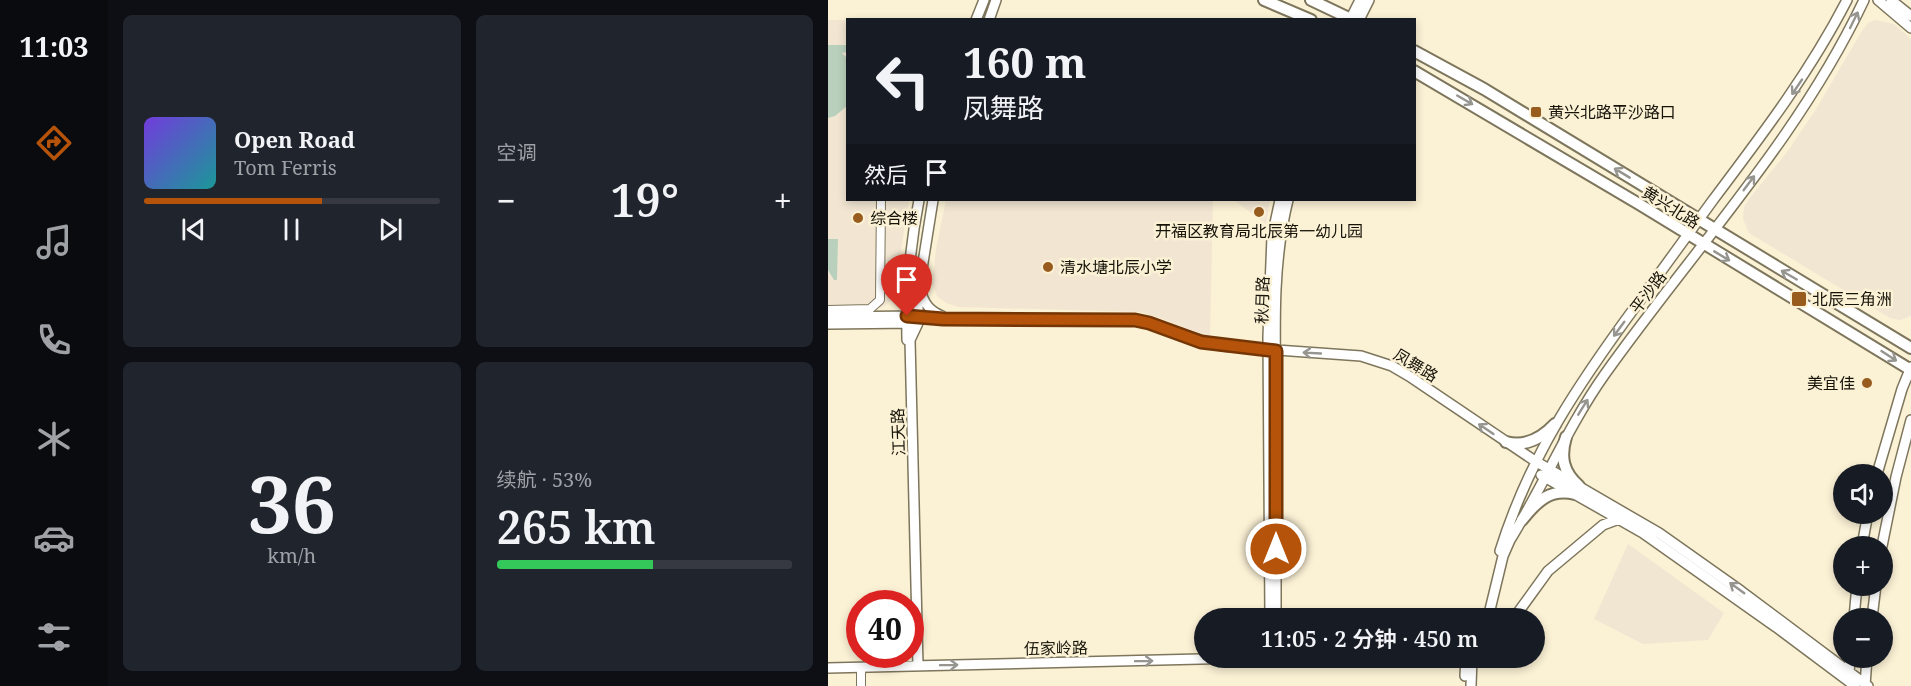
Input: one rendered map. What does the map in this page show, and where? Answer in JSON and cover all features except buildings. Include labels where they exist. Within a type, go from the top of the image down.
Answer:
[{"type":"main road","points":[[1264,0],[1306,18]]},
{"type":"main road","points":[[1311,0],[1351,18]]},
{"type":"main road","name":"黄兴北路","points":[[1416,52],[1493,95],[1911,348]]},
{"type":"main road","name":"黄兴北路","points":[[1416,72],[1911,369]]},
{"type":"main road","points":[[1506,442],[1526,443],[1544,434],[1555,424]]},
{"type":"main road","points":[[1522,520],[1545,496],[1577,490],[1563,464],[1566,437]]},
{"type":"street","points":[[977,18],[984,0]]},
{"type":"street","points":[[990,18],[996,0]]},
{"type":"street","points":[[1353,18],[1360,0]]},
{"type":"street","points":[[1354,18],[1369,0]]},
{"type":"street","name":"平沙路","points":[[1486,608],[1507,528],[1533,465],[1555,424],[1583,378],[1800,82],[1847,0]]},
{"type":"street","name":"平沙路","points":[[1490,608],[1503,556],[1510,540],[1566,437],[1605,374],[1805,106],[1841,47],[1864,0]]},
{"type":"street","points":[[1878,0],[1911,28]]},
{"type":"street","points":[[1891,0],[1911,16]]},
{"type":"street","points":[[828,310],[870,309],[880,300],[881,201]]},
{"type":"street","name":"江天路","points":[[914,590],[907,283],[919,201]]},
{"type":"street","name":"江天路","points":[[915,590],[910,340],[918,319],[920,281],[933,201]]},
{"type":"street","name":"秋月路","points":[[1276,608],[1270,259],[1280,201]]},
{"type":"street","name":"秋月路","points":[[1270,608],[1272,351],[1278,258],[1288,201]]},
{"type":"street","points":[[920,281],[922,296],[930,309],[940,316],[956,319]]},
{"type":"street","points":[[877,316],[888,313],[898,306],[904,296],[907,283]]},
{"type":"street","name":"凤舞路","points":[[828,317],[877,316],[907,320]]},
{"type":"street","name":"凤舞路","points":[[828,324],[890,323],[918,319],[1135,320],[1201,342],[1272,351],[1361,356],[1376,359],[1409,376],[1506,442],[1533,465],[1669,540],[1850,681]]},
{"type":"street","points":[[890,323],[899,327],[907,340]]},
{"type":"street","points":[[1880,464],[1902,389],[1911,369]]},
{"type":"street","points":[[1884,536],[1911,420]]},
{"type":"street","name":"凤舞路","points":[[1577,490],[1692,567],[1850,681],[1866,685]]},
{"type":"street","points":[[1521,608],[1548,571],[1604,525],[1619,519]]},
{"type":"street","name":"伍家岭路","points":[[924,666],[1194,659]]},
{"type":"street","name":"伍家岭路","points":[[828,668],[846,667]]},
{"type":"street","points":[[861,668],[861,686]]},
{"type":"street","points":[[1465,686],[1466,668]]},
{"type":"street","points":[[1471,686],[1472,668]]},
{"type":"street","points":[[1866,685],[1867,668]]},
{"type":"shaded area","points":[[828,20],[846,20],[846,201],[909,201],[895,288],[890,301],[885,306],[876,309],[828,310]]},
{"type":"shaded area","points":[[1875,20],[1894,24],[1911,39],[1911,316],[1900,320],[1890,318],[1749,233],[1743,219],[1744,207],[1749,199],[1787,152],[1815,111],[1862,31],[1868,23]]},
{"type":"shaded area","name":"清水塘北辰小学","points":[[946,201],[1213,201],[1210,336],[1140,312],[959,307],[946,303],[937,296],[932,284]]},
{"type":"shaded area","name":"开福区教育局北辰第一幼儿园","points":[[1235,201],[1270,201],[1266,224]]},
{"type":"shaded area","points":[[1628,544],[1724,613],[1708,640],[1643,644],[1594,619]]},
{"type":"green space","points":[[828,45],[846,45],[846,52],[842,53],[846,57],[846,107],[835,116],[828,118]]},
{"type":"green space","points":[[828,239],[838,239],[837,280],[834,280],[828,270]]},
{"type":"place","name":"黄兴北路平沙路口","points":[[1536,112]]},
{"type":"place","name":"开福区教育局北辰第一幼儿园","points":[[1259,212]]},
{"type":"place","name":"综合楼","points":[[858,218]]},
{"type":"place","name":"清水塘北辰小学","points":[[1048,267]]},
{"type":"place","name":"北辰三角洲","points":[[1799,299]]},
{"type":"place","name":"美宜佳","points":[[1867,383]]},
{"type":"route","points":[[907,316],[943,319],[1135,320],[1201,342],[1276,351],[1276,549]]}]
